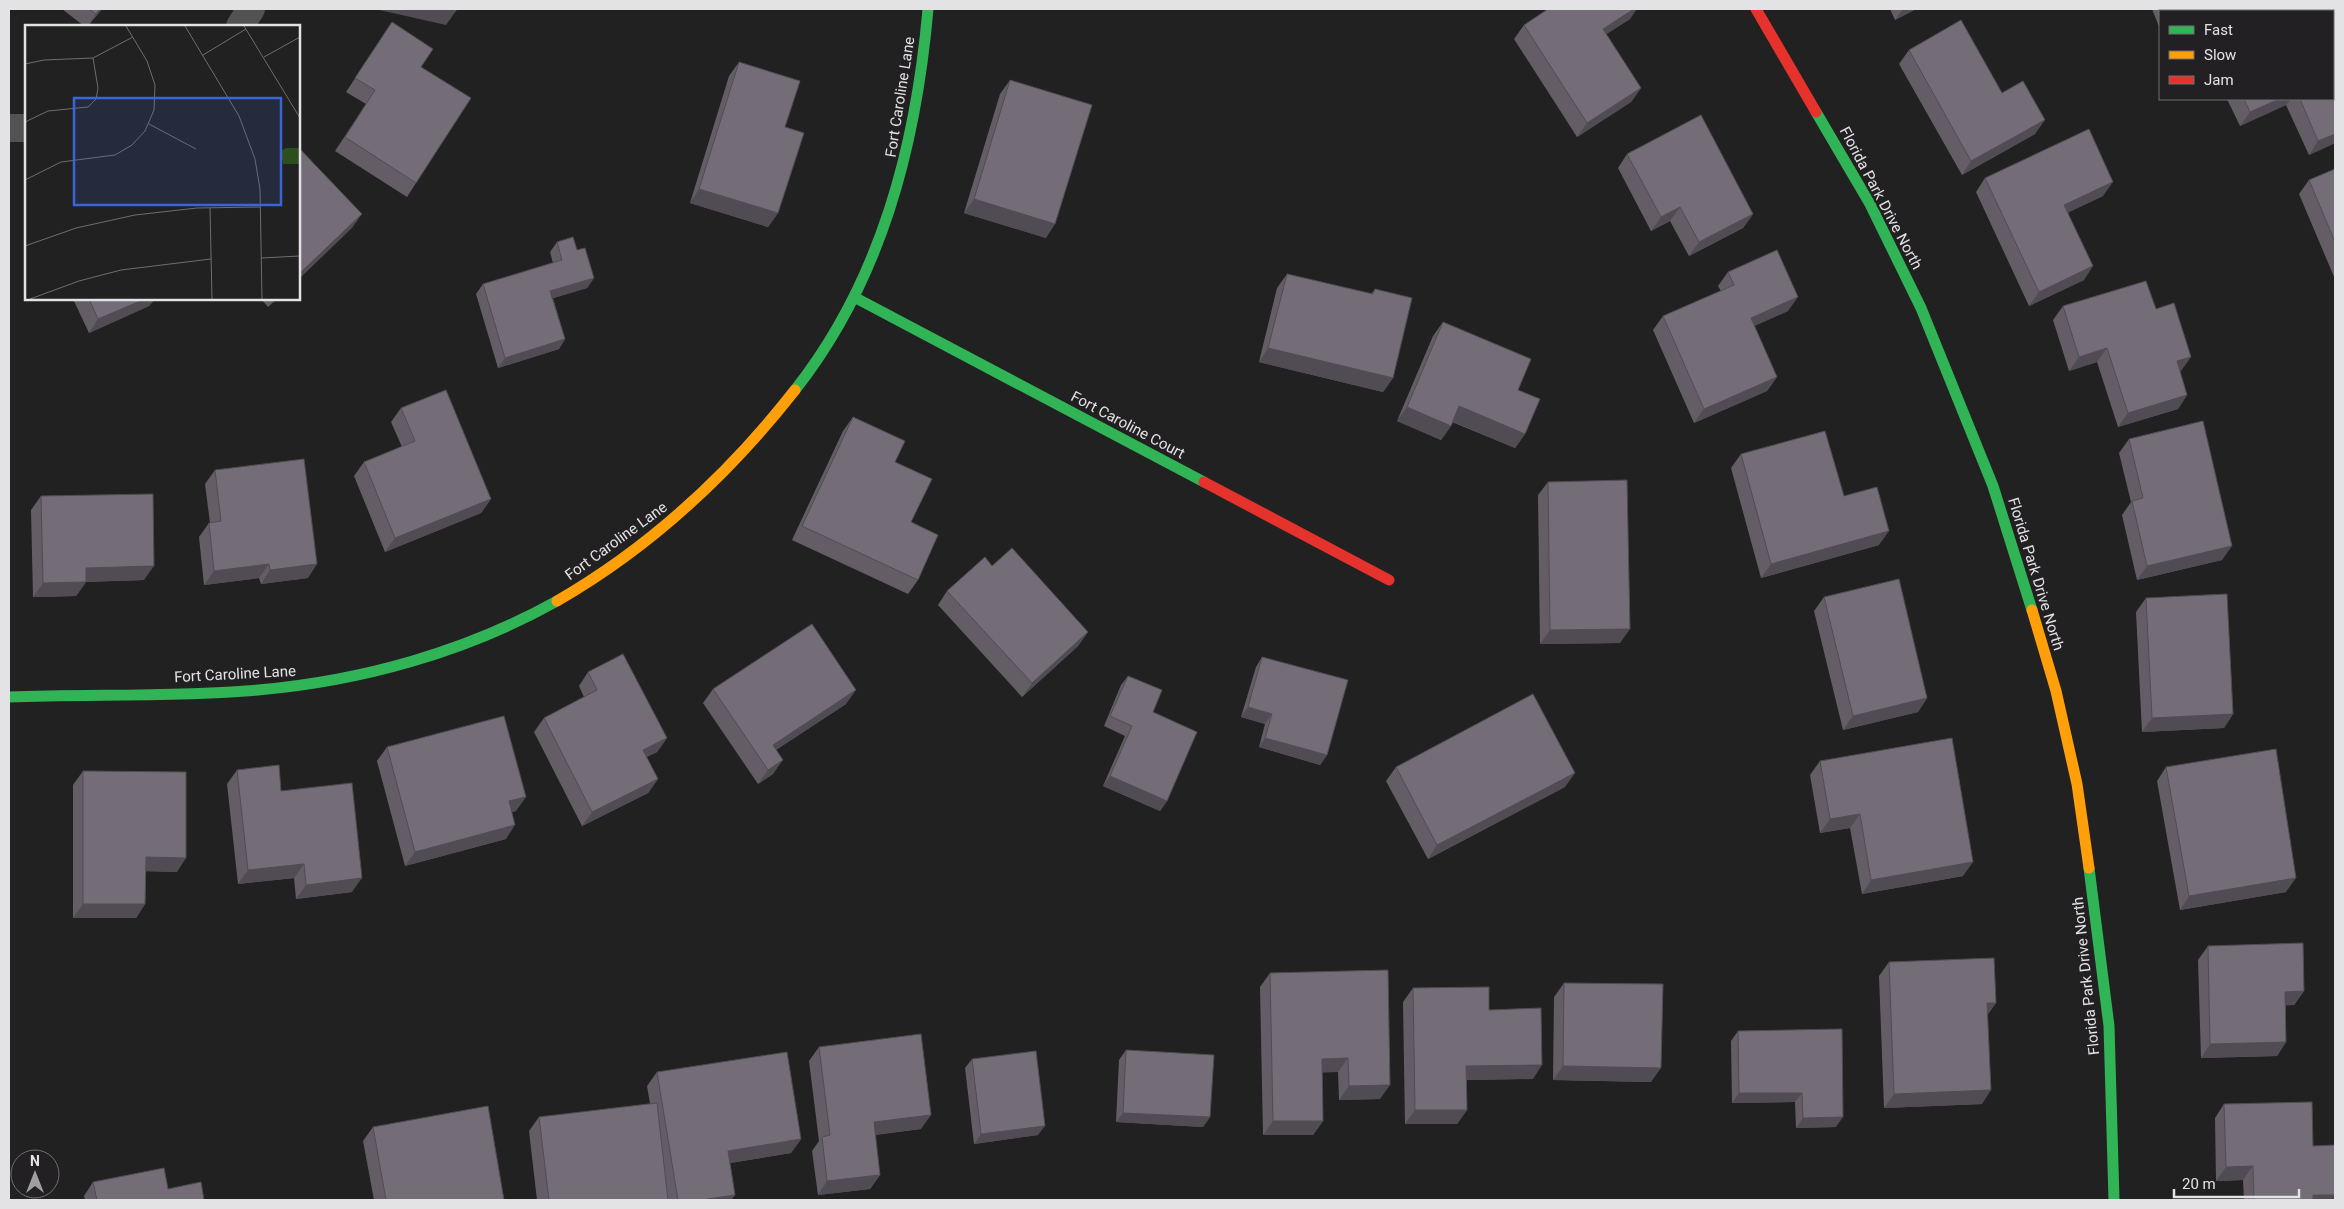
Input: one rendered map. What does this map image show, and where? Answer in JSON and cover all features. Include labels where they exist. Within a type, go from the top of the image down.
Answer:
[{"type":"street","points":[[241,25],[252,9]]},
{"type":"street","name":"Fort Caroline Lane","points":[[9,697],[253,690],[298,686],[341,678],[422,658],[463,643],[542,608],[582,587],[659,530],[718,480],[764,431],[790,398],[854,297],[883,232],[904,165],[919,92],[928,9]]},
{"type":"street","name":"Florida Park Drive North","points":[[1756,9],[1870,204],[1921,308],[1993,486],[2035,620],[2056,691],[2077,784],[2100,941],[2109,1026],[2114,1200]]},
{"type":"street","points":[[9,128],[25,128]]},
{"type":"street","name":"Fort Caroline Court","points":[[854,297],[1389,580]]},
{"type":"building","points":[[89,9],[100,9],[96,14]]},
{"type":"building","points":[[1548,9],[1634,9],[1603,29],[1641,88],[1587,123],[1524,25]]},
{"type":"building","points":[[2167,9],[2240,9],[2237,10]]},
{"type":"building","points":[[1961,20],[2002,93],[2023,81],[2045,120],[1971,161],[1909,50]]},
{"type":"building","points":[[392,22],[433,49],[421,67],[471,98],[416,183],[345,137],[375,90],[355,78]]},
{"type":"building","points":[[2334,40],[2335,134],[2318,141],[2300,100],[2334,100]]},
{"type":"building","points":[[739,62],[800,81],[785,127],[804,133],[778,213],[699,189]]},
{"type":"building","points":[[1010,80],[1092,105],[1055,224],[974,199]]},
{"type":"building","points":[[2244,100],[2277,100],[2250,112]]},
{"type":"building","points":[[1701,115],[1753,214],[1699,242],[1680,207],[1661,217],[1627,154]]},
{"type":"building","points":[[2089,129],[2113,182],[2064,205],[2093,266],[2039,292],[1985,178]]},
{"type":"building","points":[[300,149],[362,214],[300,273]]},
{"type":"building","points":[[2335,169],[2335,242],[2309,180]]},
{"type":"building","points":[[573,237],[577,250],[585,248],[594,278],[550,291],[565,339],[505,358],[483,284],[562,260],[557,242]]},
{"type":"building","points":[[1777,250],[1798,297],[1751,318],[1777,377],[1704,409],[1663,316],[1734,285],[1728,272]]},
{"type":"building","points":[[1287,274],[1373,294],[1375,289],[1412,298],[1393,378],[1268,348]]},
{"type":"building","points":[[2146,281],[2156,309],[2174,303],[2191,357],[2177,361],[2187,395],[2128,413],[2107,348],[2079,357],[2063,306]]},
{"type":"building","points":[[89,300],[143,300],[98,319]]},
{"type":"building","points":[[1443,322],[1531,359],[1518,390],[1540,399],[1525,434],[1459,406],[1451,426],[1407,407]]},
{"type":"building","points":[[446,390],[491,499],[395,538],[364,462],[415,441],[401,408]]},
{"type":"building","points":[[853,417],[905,441],[895,462],[932,479],[911,522],[938,535],[918,580],[802,526]]},
{"type":"building","points":[[2203,421],[2232,546],[2147,566],[2132,501],[2143,498],[2129,439]]},
{"type":"building","points":[[1825,431],[1844,496],[1877,487],[1889,531],[1771,564],[1741,454]]},
{"type":"building","points":[[304,459],[317,564],[270,570],[269,564],[214,571],[209,523],[221,521],[215,470]]},
{"type":"building","points":[[1627,480],[1630,629],[1550,630],[1548,482]]},
{"type":"building","points":[[153,494],[154,566],[86,568],[86,582],[43,583],[41,496]]},
{"type":"building","points":[[1012,548],[1088,632],[1032,683],[947,591],[985,557],[992,566]]},
{"type":"building","points":[[1899,579],[1927,698],[1853,716],[1824,597]]},
{"type":"building","points":[[2227,594],[2233,714],[2152,718],[2146,598]]},
{"type":"building","points":[[812,624],[856,690],[773,745],[783,760],[768,770],[713,689]]},
{"type":"building","points":[[623,654],[667,738],[643,750],[658,779],[592,812],[544,718],[597,690],[588,672]]},
{"type":"building","points":[[1262,657],[1348,680],[1327,755],[1265,738],[1272,714],[1248,707]]},
{"type":"building","points":[[1128,676],[1162,690],[1153,712],[1197,732],[1167,801],[1110,776],[1132,726],[1110,716]]},
{"type":"building","points":[[1533,694],[1575,773],[1437,845],[1396,767]]},
{"type":"building","points":[[504,716],[526,797],[509,801],[515,825],[415,852],[387,747]]},
{"type":"building","points":[[1952,738],[1973,862],[1871,880],[1860,814],[1830,819],[1820,761]]},
{"type":"building","points":[[2276,749],[2296,878],[2189,896],[2166,767]]},
{"type":"building","points":[[279,765],[281,791],[352,783],[362,878],[306,885],[304,864],[248,870],[237,770]]},
{"type":"building","points":[[83,771],[186,772],[186,858],[146,857],[145,904],[83,904]]},
{"type":"building","points":[[2303,943],[2304,991],[2285,992],[2286,1042],[2210,1044],[2208,946]]},
{"type":"building","points":[[1994,958],[1996,1003],[1987,1003],[1991,1090],[1894,1094],[1889,962]]},
{"type":"building","points":[[1388,970],[1390,1085],[1349,1086],[1348,1058],[1322,1059],[1323,1121],[1273,1121],[1270,973]]},
{"type":"building","points":[[1564,983],[1663,984],[1661,1068],[1563,1066]]},
{"type":"building","points":[[1489,987],[1489,1010],[1541,1008],[1542,1065],[1466,1066],[1467,1110],[1415,1110],[1413,988]]},
{"type":"building","points":[[1842,1029],[1843,1117],[1803,1118],[1802,1093],[1739,1093],[1738,1031]]},
{"type":"building","points":[[921,1034],[931,1115],[874,1122],[880,1175],[827,1181],[822,1137],[830,1135],[819,1047]]},
{"type":"building","points":[[1126,1050],[1214,1055],[1210,1117],[1123,1113]]},
{"type":"building","points":[[1036,1051],[1045,1126],[981,1134],[972,1059]]},
{"type":"building","points":[[787,1052],[801,1139],[728,1151],[735,1195],[701,1200],[678,1200],[657,1072]]},
{"type":"building","points":[[2312,1102],[2313,1146],[2335,1145],[2335,1195],[2313,1195],[2313,1200],[2254,1200],[2253,1166],[2226,1167],[2224,1104]]},
{"type":"building","points":[[657,1103],[668,1200],[549,1200],[539,1117]]},
{"type":"building","points":[[488,1106],[504,1200],[386,1200],[373,1127]]},
{"type":"building","points":[[164,1168],[168,1189],[201,1182],[204,1200],[97,1200],[93,1182]]},
{"type":"traffic: fast","points":[[795,390],[825,348],[850,304],[872,258],[889,210],[903,161],[914,111],[928,9]]},
{"type":"traffic: fast","points":[[1816,112],[1870,204],[1921,308],[1993,486],[2032,610]]},
{"type":"traffic: fast","points":[[854,297],[1204,482]]},
{"type":"traffic: fast","points":[[9,697],[227,692],[297,686],[374,671],[450,649],[522,619],[557,601]]},
{"type":"traffic: fast","points":[[2089,868],[2109,1026],[2114,1200]]},
{"type":"traffic: slow","points":[[557,601],[624,557],[686,507],[743,451],[795,390]]},
{"type":"traffic: slow","points":[[2032,610],[2056,691],[2077,784],[2089,868]]},
{"type":"traffic: jam","points":[[1756,9],[1816,112]]},
{"type":"traffic: jam","points":[[1204,482],[1389,580]]}]
